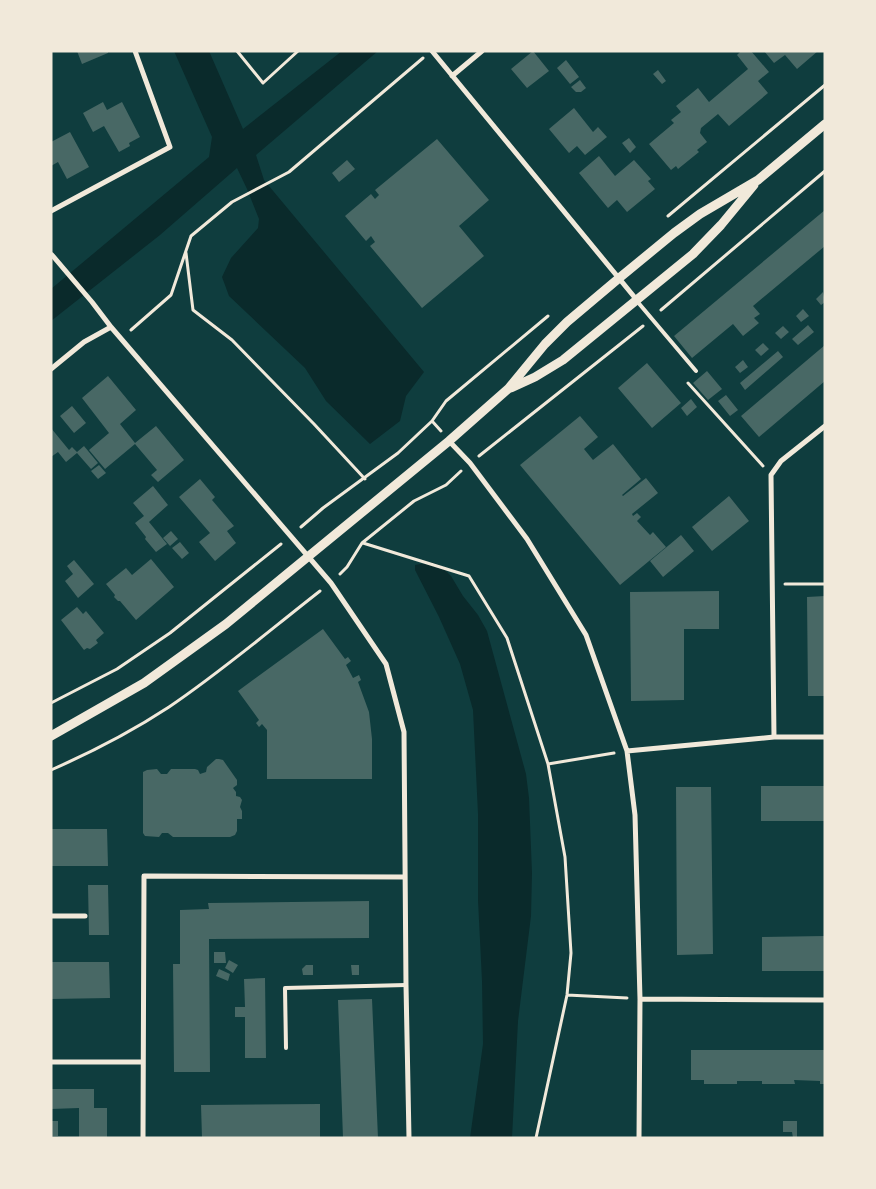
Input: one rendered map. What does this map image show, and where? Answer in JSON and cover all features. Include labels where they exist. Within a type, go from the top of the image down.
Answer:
[{"type":"street","points":[[51,211],[170,147],[135,51]]},
{"type":"street","points":[[432,51],[636,299]]},
{"type":"street","points":[[452,76],[482,51]]},
{"type":"street","points":[[51,736],[144,683],[226,624],[450,440],[508,389],[545,344],[567,322],[618,279],[700,214],[758,180],[825,124]]},
{"type":"street","points":[[508,389],[535,377],[563,360],[693,254],[721,225],[758,180]]},
{"type":"street","points":[[51,254],[111,327],[309,556],[331,583],[386,664],[404,732],[409,1138]]},
{"type":"street","points":[[51,369],[84,342],[111,327]]},
{"type":"street","points":[[774,737],[771,475],[781,461],[825,426]]},
{"type":"street","points":[[450,440],[470,463],[527,539],[586,635],[627,750],[635,815],[640,999],[639,1138]]},
{"type":"street","points":[[627,750],[774,737],[825,737]]},
{"type":"street","points":[[143,1138],[144,876],[405,877]]},
{"type":"street","points":[[51,916],[85,916]]},
{"type":"street","points":[[640,999],[825,1000]]},
{"type":"street","points":[[51,1062],[143,1062]]},
{"type":"lane","points":[[636,299],[696,371]]},
{"type":"lane","points":[[286,1048],[285,988],[406,985]]},
{"type":"path","points":[[237,51],[263,83],[298,51]]},
{"type":"path","points":[[122,339],[171,295],[191,236],[232,202],[288,172],[423,58]]},
{"type":"path","points":[[663,220],[825,85]]},
{"type":"path","points":[[51,770],[104,746],[169,707],[241,653],[331,583],[347,567],[362,543],[414,501],[446,485],[470,463],[652,318],[825,171]]},
{"type":"path","points":[[186,250],[192,310],[232,340],[365,479]]},
{"type":"path","points":[[51,703],[117,669],[170,632],[323,508],[398,454],[432,421],[446,401],[549,316]]},
{"type":"path","points":[[642,326],[648,334]]},
{"type":"path","points":[[684,378],[771,475]]},
{"type":"path","points":[[362,543],[468,576],[507,638],[548,764],[565,857],[571,953],[568,995],[536,1138]]},
{"type":"path","points":[[772,584],[825,584]]},
{"type":"path","points":[[548,764],[627,750]]},
{"type":"path","points":[[568,995],[640,999]]},
{"type":"water","points":[[174,51],[209,51],[243,129],[342,51],[378,51],[256,155],[264,180],[424,372],[406,396],[400,421],[370,444],[326,401],[305,368],[229,296],[222,277],[231,258],[258,228],[259,219],[237,168],[160,235],[51,321],[51,289],[209,157],[212,137]]},
{"type":"water","points":[[431,562],[440,565],[451,576],[487,631],[526,774],[529,798],[532,873],[531,916],[518,1021],[512,1138],[470,1138],[483,1044],[478,900],[478,814],[473,710],[460,664],[415,570],[415,565]]},
{"type":"building","points":[[77,51],[108,51],[108,53],[82,64]]},
{"type":"building","points":[[533,51],[549,71],[527,88],[511,69]]},
{"type":"building","points":[[741,51],[751,51],[769,72],[758,81],[768,93],[729,126],[718,114],[701,128],[700,133],[707,142],[697,150],[699,152],[678,169],[676,166],[671,170],[649,144],[674,123],[671,120],[681,112],[676,106],[698,88],[709,102],[748,69],[737,55]]},
{"type":"building","points":[[764,51],[818,51],[797,69],[785,55],[774,63]]},
{"type":"building","points":[[566,60],[579,77],[570,84],[557,68]]},
{"type":"building","points":[[658,70],[666,81],[662,84],[653,74]]},
{"type":"building","points":[[580,80],[586,88],[581,92],[576,92],[571,87]]},
{"type":"building","points":[[103,102],[107,110],[122,102],[140,137],[129,143],[130,146],[119,152],[104,126],[93,132],[83,113]]},
{"type":"building","points":[[574,108],[593,132],[598,127],[607,137],[585,155],[577,146],[569,153],[549,129]]},
{"type":"building","points":[[70,132],[89,167],[67,179],[58,162],[51,166],[51,142]]},
{"type":"building","points":[[629,138],[636,147],[630,153],[622,143]]},
{"type":"building","points":[[437,139],[489,200],[459,226],[484,256],[422,308],[370,246],[375,242],[371,236],[366,241],[345,216],[371,194],[375,199],[379,195],[375,190]]},
{"type":"building","points":[[599,156],[615,176],[634,160],[651,179],[648,181],[655,189],[627,212],[617,200],[608,208],[579,173]]},
{"type":"building","points":[[347,160],[355,169],[339,182],[332,173]]},
{"type":"building","points":[[825,210],[825,246],[753,306],[760,314],[754,318],[759,323],[743,336],[733,324],[692,358],[674,336]]},
{"type":"building","points":[[823,292],[825,302],[821,305],[816,299]]},
{"type":"building","points":[[803,309],[809,316],[801,322],[796,316]]},
{"type":"building","points":[[808,325],[814,332],[798,345],[792,339]]},
{"type":"building","points":[[783,326],[789,332],[781,339],[775,333]]},
{"type":"building","points":[[763,343],[769,349],[761,356],[755,350]]},
{"type":"building","points":[[825,345],[825,381],[759,437],[741,416]]},
{"type":"building","points":[[778,351],[783,357],[745,390],[740,383]]},
{"type":"building","points":[[743,360],[748,367],[740,373],[735,367]]},
{"type":"building","points":[[647,363],[681,403],[652,428],[618,388]]},
{"type":"building","points":[[707,371],[722,389],[708,400],[693,383]]},
{"type":"building","points":[[108,376],[136,410],[120,424],[135,443],[156,426],[184,460],[158,482],[151,475],[157,470],[135,444],[105,469],[89,450],[109,433],[82,398]]},
{"type":"building","points":[[726,395],[738,410],[730,416],[718,401]]},
{"type":"building","points":[[691,399],[697,407],[687,416],[681,408]]},
{"type":"building","points":[[72,406],[86,423],[74,433],[60,416]]},
{"type":"building","points":[[580,416],[598,437],[584,449],[593,460],[613,444],[641,479],[623,496],[646,478],[658,493],[632,514],[633,516],[637,513],[641,517],[637,521],[650,535],[653,532],[666,547],[620,585],[520,465]]},
{"type":"building","points":[[51,428],[69,450],[72,447],[77,452],[84,446],[98,463],[91,469],[77,453],[66,462],[58,452],[51,457]]},
{"type":"building","points":[[99,465],[106,473],[98,479],[91,471]]},
{"type":"building","points":[[200,479],[215,497],[212,500],[234,526],[227,531],[236,543],[215,561],[199,542],[210,533],[179,497]]},
{"type":"building","points":[[153,486],[168,505],[149,522],[167,544],[156,552],[135,523],[144,516],[133,503]]},
{"type":"building","points":[[729,496],[749,521],[712,551],[692,527]]},
{"type":"building","points":[[171,531],[178,539],[170,546],[163,538]]},
{"type":"building","points":[[681,535],[694,551],[663,577],[650,561]]},
{"type":"building","points":[[180,542],[189,553],[182,559],[172,548]]},
{"type":"building","points":[[151,559],[174,587],[136,620],[120,601],[114,597],[115,595],[106,584],[126,568],[132,575]]},
{"type":"building","points":[[74,560],[94,584],[78,598],[65,581],[73,574],[67,566]]},
{"type":"building","points":[[719,591],[719,629],[684,629],[684,700],[631,701],[630,592]]},
{"type":"building","points":[[825,596],[825,696],[808,696],[807,597]]},
{"type":"building","points":[[77,607],[83,614],[86,611],[104,633],[96,640],[98,643],[90,649],[84,650],[61,620]]},
{"type":"building","points":[[323,629],[345,659],[348,657],[351,661],[346,665],[353,678],[359,675],[361,680],[358,682],[369,712],[372,739],[372,779],[267,779],[267,730],[262,724],[259,727],[256,723],[259,720],[238,691]]},
{"type":"building","points":[[216,759],[223,760],[237,780],[237,785],[233,788],[236,796],[242,800],[240,807],[242,819],[237,819],[235,835],[230,837],[173,837],[168,833],[162,833],[159,837],[145,836],[143,833],[143,772],[157,769],[161,774],[167,774],[171,769],[195,769],[200,774],[206,772],[207,767]]},
{"type":"building","points":[[761,786],[825,786],[825,821],[761,821]]},
{"type":"building","points":[[676,787],[711,787],[713,954],[677,955]]},
{"type":"building","points":[[51,829],[107,829],[108,866],[51,866]]},
{"type":"building","points":[[88,885],[108,885],[109,935],[89,935]]},
{"type":"building","points":[[369,901],[369,938],[209,939],[210,1072],[174,1072],[173,964],[180,964],[180,910],[209,909],[208,903]]},
{"type":"building","points":[[825,936],[825,971],[762,971],[762,937]]},
{"type":"building","points":[[214,952],[225,952],[226,963],[214,963]]},
{"type":"building","points":[[229,960],[238,965],[233,973],[225,968]]},
{"type":"building","points":[[51,962],[109,962],[110,998],[51,999]]},
{"type":"building","points":[[306,965],[313,965],[313,975],[303,975],[302,969]]},
{"type":"building","points":[[351,965],[359,965],[359,975],[352,975]]},
{"type":"building","points":[[219,969],[230,974],[228,981],[216,976]]},
{"type":"building","points":[[265,978],[266,1058],[245,1058],[245,1017],[235,1017],[235,1007],[245,1007],[244,979]]},
{"type":"building","points":[[372,999],[378,1138],[343,1138],[338,1000]]},
{"type":"building","points":[[691,1050],[825,1050],[825,1084],[820,1084],[820,1081],[794,1080],[795,1084],[762,1084],[762,1081],[737,1081],[737,1084],[704,1084],[704,1080],[691,1080]]},
{"type":"building","points":[[51,1089],[94,1089],[94,1108],[107,1108],[107,1138],[79,1138],[79,1108],[51,1109]]},
{"type":"building","points":[[320,1104],[320,1138],[202,1138],[201,1105]]},
{"type":"building","points":[[51,1121],[58,1121],[58,1136],[51,1136]]},
{"type":"building","points":[[783,1121],[797,1121],[797,1138],[793,1138],[792,1132],[783,1132]]}]
